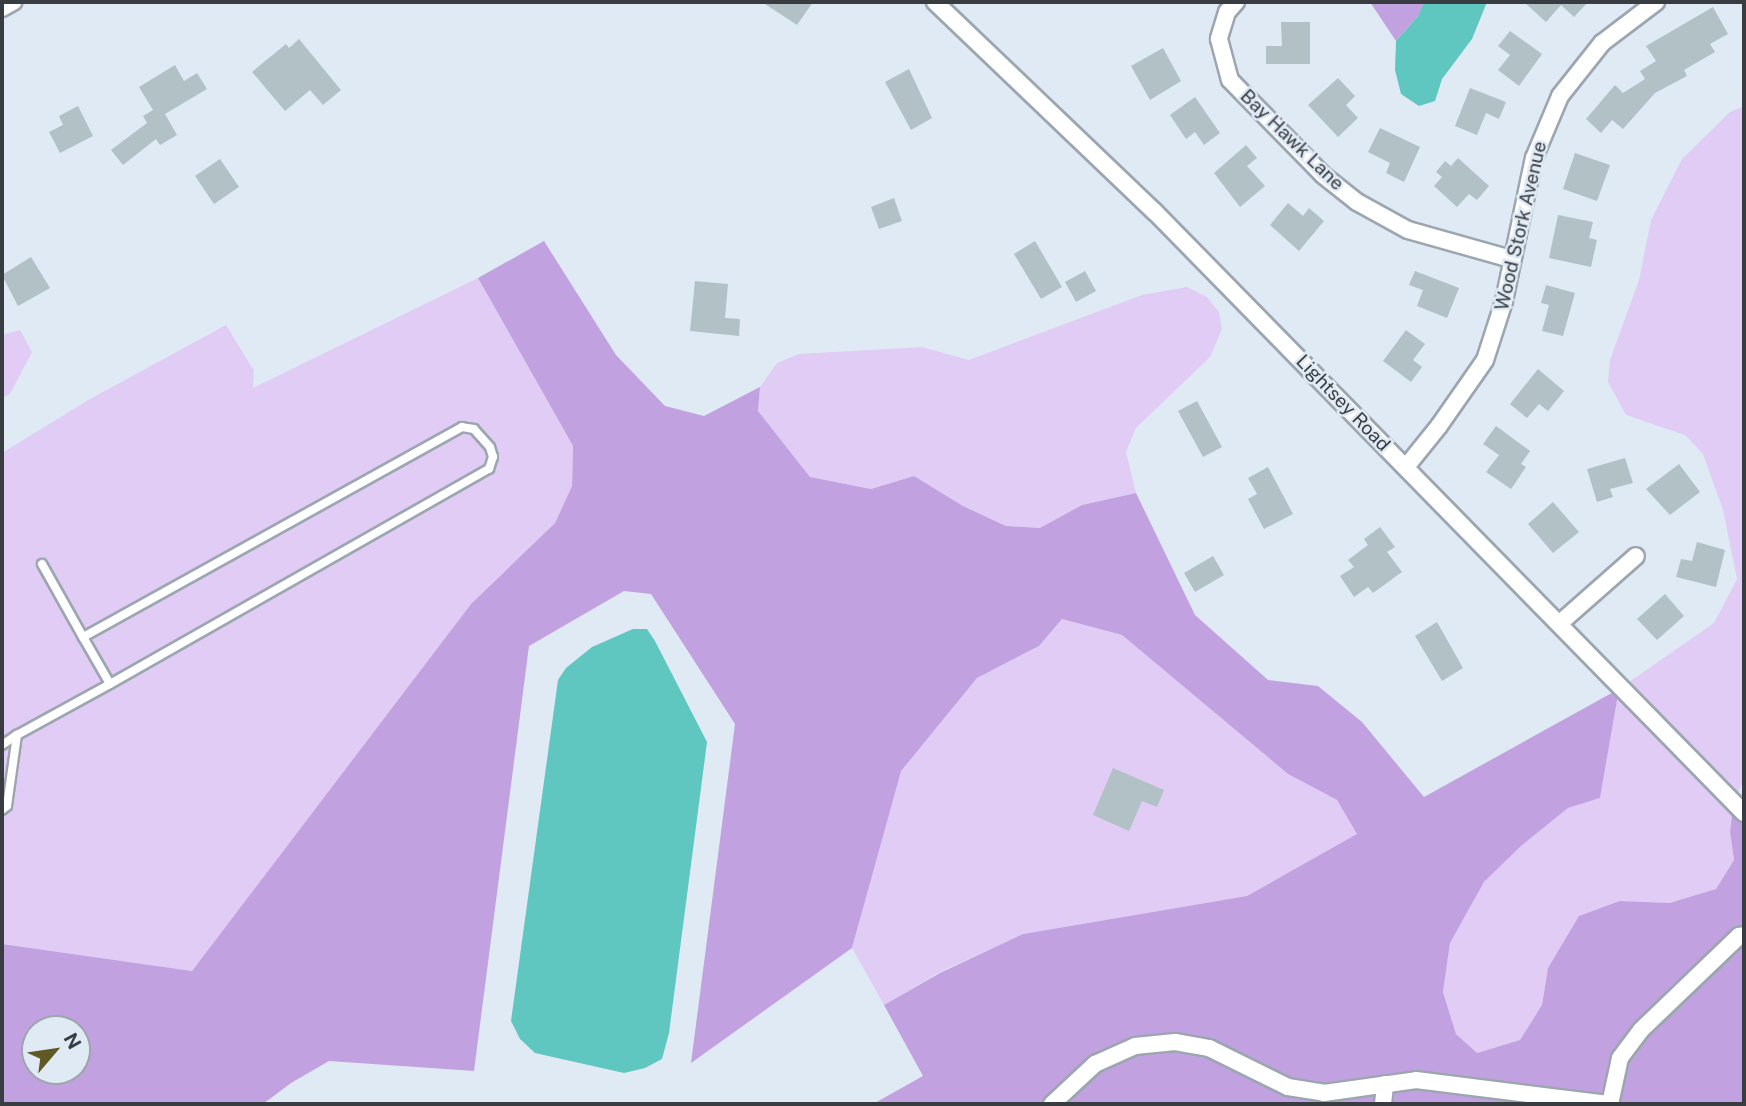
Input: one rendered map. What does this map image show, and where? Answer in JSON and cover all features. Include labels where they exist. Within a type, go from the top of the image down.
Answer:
[{"type":"street","points":[[2,8],[13,2]]},
{"type":"street","name":"Lightsey Road","points":[[934,2],[1154,211],[1744,813]]},
{"type":"street","name":"Bay Hawk Lane","points":[[1236,2],[1221,25],[1219,39],[1230,80],[1323,176],[1357,202],[1408,230],[1469,250],[1511,259]]},
{"type":"street","name":"Wood Stork Avenue","points":[[1406,467],[1439,426],[1485,360],[1496,331],[1534,158],[1560,96],[1602,43],[1656,2]]},
{"type":"street","points":[[1560,623],[1636,556]]},
{"type":"street","points":[[1052,1104],[1094,1064],[1135,1046],[1175,1042],[1209,1048],[1288,1087],[1324,1093],[1416,1080],[1609,1104],[1620,1058],[1641,1030],[1730,944],[1744,935]]},
{"type":"street","points":[[1383,1104],[1385,1084]]},
{"type":"lane","points":[[2,745],[489,469],[493,457],[490,447],[474,429],[462,427],[83,637]]},
{"type":"lane","points":[[42,564],[110,684]]},
{"type":"lane","points":[[2,810],[7,806],[17,735]]},
{"type":"shaded area","points":[[1370,2],[1424,2],[1418,16],[1396,41]]},
{"type":"shaded area","points":[[1424,2],[1487,2],[1472,39],[1442,79],[1435,101],[1419,106],[1401,94],[1395,70],[1396,41],[1418,16]]},
{"type":"shaded area","points":[[1744,106],[1744,779],[1733,805],[1730,832],[1734,860],[1716,889],[1691,899],[1670,903],[1620,901],[1548,968],[1542,1005],[1520,1040],[1477,1053],[1456,1034],[1443,992],[1450,943],[1484,882],[1521,846],[1568,808],[1600,798],[1619,689],[1714,623],[1737,579],[1723,510],[1703,454],[1685,435],[1626,415],[1608,382],[1610,360],[1639,280],[1651,220],[1682,159],[1730,112]]},
{"type":"shaded area","points":[[544,241],[616,355],[665,406],[704,416],[760,387],[758,411],[810,477],[871,489],[914,476],[963,506],[1006,526],[1040,528],[1082,505],[1136,493],[1195,615],[1268,680],[1318,686],[1362,722],[1424,797],[1619,689],[1600,798],[1568,808],[1521,846],[1484,882],[1450,943],[1443,992],[1456,1034],[1477,1053],[1520,1040],[1542,1005],[1548,968],[1579,916],[1620,901],[1670,903],[1716,889],[1734,860],[1730,832],[1733,805],[1744,816],[1744,1104],[873,1104],[923,1076],[884,1005],[940,973],[1023,934],[1247,896],[1357,834],[1337,800],[1288,774],[1122,635],[1062,619],[1039,646],[977,678],[901,771],[852,948],[691,1063],[735,724],[651,594],[624,591],[529,646],[474,1071],[329,1061],[291,1083],[263,1104],[2,1104],[2,944],[192,971],[471,604],[555,523],[572,486],[573,446],[478,278]]},
{"type":"shaded area","points":[[478,278],[573,446],[572,486],[555,523],[471,604],[192,971],[2,944],[2,453],[90,399],[226,325],[254,371],[253,388]]},
{"type":"shaded area","points":[[1187,287],[1207,297],[1219,312],[1222,329],[1210,357],[1136,428],[1126,452],[1136,493],[1082,505],[1041,528],[1007,526],[963,506],[914,476],[871,489],[810,477],[758,411],[760,387],[777,363],[799,354],[922,347],[969,360],[1142,295]]},
{"type":"shaded area","points":[[20,330],[32,352],[10,394],[2,398],[2,335]]},
{"type":"shaded area","points":[[1062,619],[1122,635],[1288,774],[1337,800],[1358,834],[1247,896],[1023,934],[940,972],[884,1005],[852,948],[900,771],[977,678],[1039,646]]},
{"type":"shaded area","points":[[633,629],[647,629],[655,641],[707,742],[669,1033],[662,1059],[645,1068],[624,1073],[535,1053],[520,1039],[511,1021],[558,680],[566,668],[592,647]]},
{"type":"building","points":[[762,2],[813,2],[797,25]]},
{"type":"building","points":[[1524,2],[1588,2],[1574,17],[1561,5],[1546,22]]},
{"type":"building","points":[[1713,7],[1728,34],[1710,44],[1715,52],[1684,70],[1687,76],[1655,93],[1623,129],[1612,120],[1601,133],[1586,119],[1615,85],[1623,93],[1645,79],[1640,71],[1656,61],[1646,46]]},
{"type":"building","points":[[1281,22],[1310,22],[1310,64],[1266,64],[1266,46],[1282,46]]},
{"type":"building","points":[[1510,31],[1542,54],[1519,86],[1498,70],[1510,55],[1498,46]]},
{"type":"building","points":[[299,39],[341,90],[323,105],[310,90],[285,111],[252,72],[286,44],[289,48]]},
{"type":"building","points":[[1163,48],[1181,81],[1150,100],[1131,66]]},
{"type":"building","points":[[175,65],[184,81],[197,73],[207,89],[165,114],[177,135],[160,145],[156,139],[123,165],[111,150],[147,123],[143,116],[153,110],[139,87]]},
{"type":"building","points":[[909,69],[932,118],[911,130],[885,82]]},
{"type":"building","points":[[1338,78],[1355,96],[1346,105],[1358,118],[1338,137],[1308,105]]},
{"type":"building","points":[[1470,88],[1506,102],[1499,119],[1486,113],[1477,135],[1455,126]]},
{"type":"building","points":[[1195,97],[1220,133],[1204,145],[1195,132],[1186,139],[1170,115]]},
{"type":"building","points":[[78,106],[93,136],[60,153],[49,132],[63,125],[59,116]]},
{"type":"building","points":[[1380,128],[1420,147],[1404,182],[1386,173],[1390,163],[1368,152]]},
{"type":"building","points":[[1246,145],[1257,158],[1247,166],[1265,186],[1240,207],[1214,173]]},
{"type":"building","points":[[1575,153],[1610,165],[1597,201],[1563,189]]},
{"type":"building","points":[[1458,158],[1489,186],[1477,200],[1469,194],[1457,207],[1434,186],[1442,177],[1436,172],[1445,161],[1451,166]]},
{"type":"building","points":[[220,159],[239,187],[214,204],[195,176]]},
{"type":"building","points":[[894,198],[902,221],[879,229],[871,207]]},
{"type":"building","points":[[1288,203],[1303,216],[1309,208],[1324,221],[1299,251],[1270,225]]},
{"type":"building","points":[[1558,215],[1593,222],[1589,238],[1597,240],[1591,267],[1549,258]]},
{"type":"building","points":[[1035,241],[1062,287],[1041,299],[1014,254]]},
{"type":"building","points":[[31,257],[50,288],[18,306],[2,275]]},
{"type":"building","points":[[1085,271],[1096,291],[1076,302],[1065,282]]},
{"type":"building","points":[[1415,271],[1459,288],[1447,318],[1417,306],[1423,290],[1409,285]]},
{"type":"building","points":[[695,281],[728,284],[725,318],[740,319],[739,336],[690,331]]},
{"type":"building","points":[[1546,285],[1575,293],[1563,336],[1542,331],[1549,305],[1541,303]]},
{"type":"building","points":[[1406,330],[1425,344],[1413,360],[1422,367],[1411,382],[1383,361]]},
{"type":"building","points":[[1538,369],[1564,391],[1548,411],[1539,404],[1527,418],[1510,404]]},
{"type":"building","points":[[1197,401],[1222,447],[1203,457],[1178,411]]},
{"type":"building","points":[[1496,426],[1530,451],[1521,464],[1526,467],[1511,489],[1486,472],[1499,455],[1483,444]]},
{"type":"building","points":[[1625,458],[1633,483],[1610,489],[1613,497],[1597,502],[1587,469]]},
{"type":"building","points":[[1679,464],[1700,492],[1670,515],[1646,489]]},
{"type":"building","points":[[1268,467],[1293,514],[1264,529],[1248,499],[1257,494],[1248,478]]},
{"type":"building","points":[[1553,502],[1579,532],[1553,553],[1528,524]]},
{"type":"building","points":[[1380,527],[1395,547],[1387,552],[1402,572],[1373,593],[1368,587],[1354,597],[1340,576],[1354,567],[1348,560],[1368,545],[1364,539]]},
{"type":"building","points":[[1697,542],[1725,550],[1716,587],[1676,577],[1681,559],[1692,561]]},
{"type":"building","points":[[1213,556],[1224,575],[1195,592],[1184,573]]},
{"type":"building","points":[[1665,594],[1684,616],[1657,640],[1637,619]]},
{"type":"building","points":[[1437,622],[1463,668],[1442,681],[1415,636]]},
{"type":"building","points":[[1113,768],[1164,790],[1157,807],[1142,801],[1129,831],[1093,815]]}]
